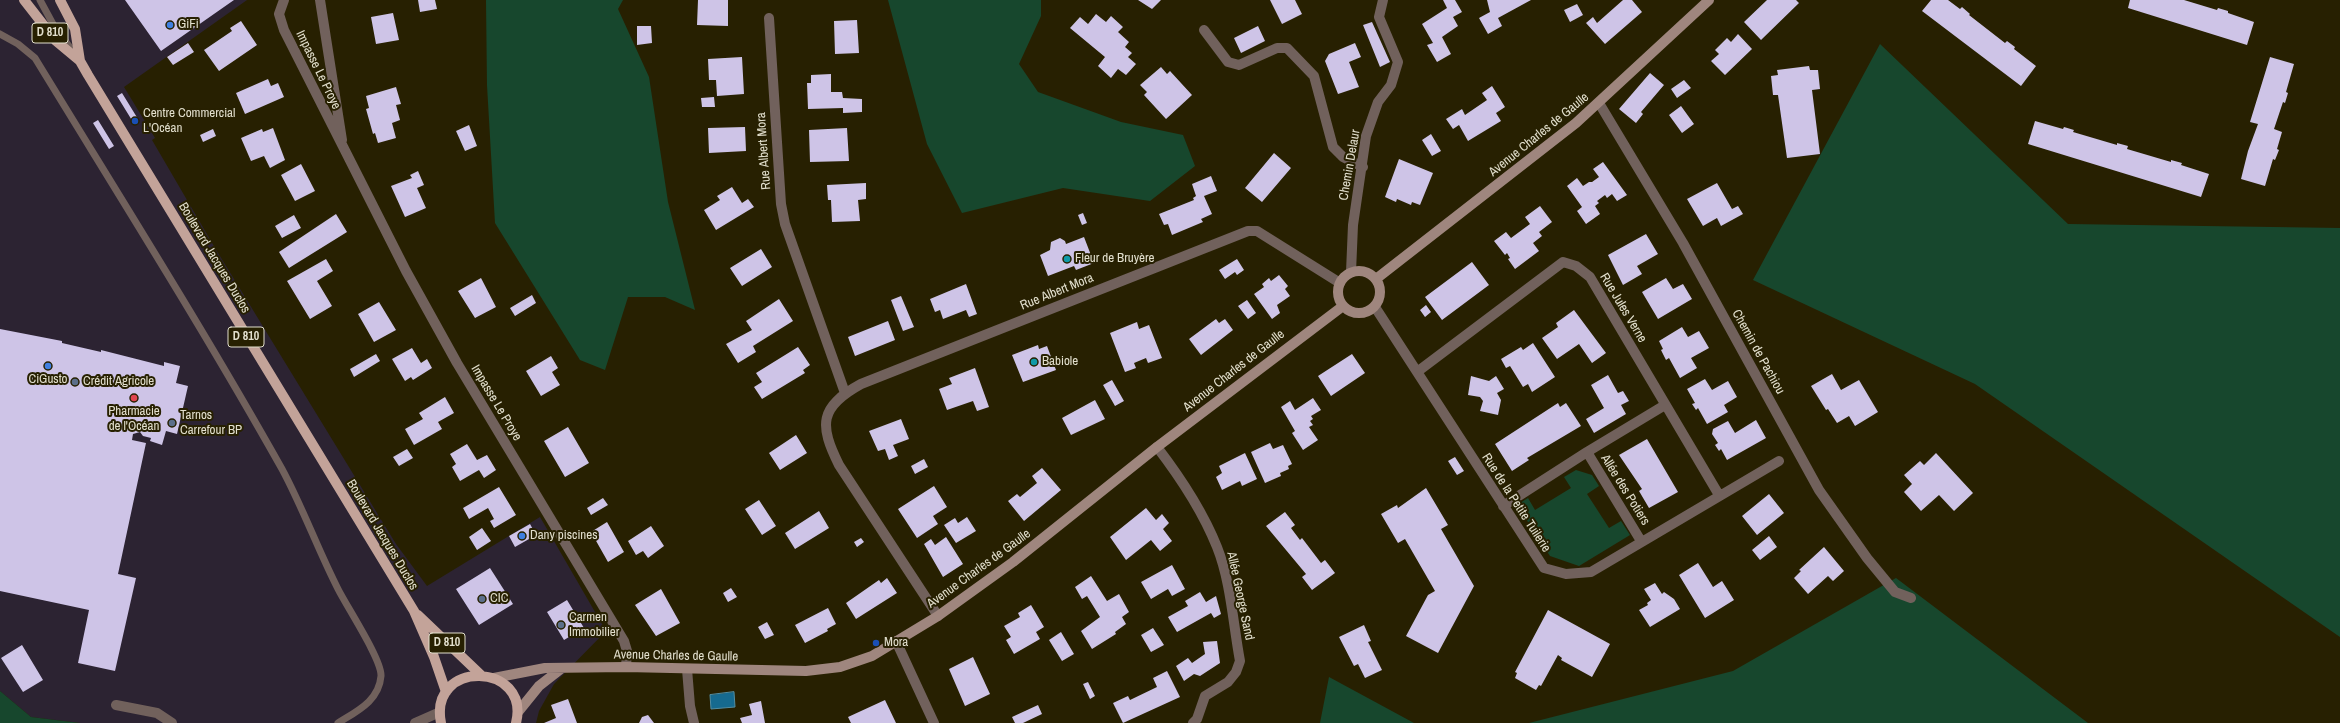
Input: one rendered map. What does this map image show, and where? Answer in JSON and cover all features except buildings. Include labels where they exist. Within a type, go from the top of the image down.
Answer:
[{"type":"main road","name":"Boulevard Jacques Duclos","points":[[24,0],[56,41],[80,61],[414,611],[434,657],[446,692]]},
{"type":"main road","name":"Boulevard Jacques Duclos","points":[[60,0],[75,29],[80,61]]},
{"type":"main road","name":"Boulevard Jacques Duclos","points":[[414,611],[481,675]]},
{"type":"main road","points":[[441,723],[440,712],[446,692],[460,680],[481,675],[494,678],[502,683],[513,695],[518,712],[516,723]]},
{"type":"street","name":"Impasse Le Proye","points":[[284,0],[278,14],[284,30],[406,271],[457,363],[624,641],[627,651],[626,667]]},
{"type":"street","name":"Impasse Le Proye","points":[[320,0],[344,150]]},
{"type":"street","name":"Chemin Delaur","points":[[1352,272],[1353,225],[1366,136],[1378,102],[1390,85],[1398,62],[1379,17],[1383,0]]},
{"type":"street","name":"Avenue Charles de Gaulle","points":[[1376,279],[1599,103],[1709,0]]},
{"type":"street","name":"Rue Albert Mora","points":[[769,18],[780,204],[783,217],[845,393]]},
{"type":"street","points":[[1204,30],[1228,62],[1239,65],[1277,48],[1287,48],[1314,76],[1333,147],[1343,156],[1362,167]]},
{"type":"street","name":"Chemin de Pachiou","points":[[1599,103],[1682,243],[1819,490],[1867,558],[1895,592],[1911,598]]},
{"type":"street","name":"Rue Albert Mora","points":[[938,616],[839,465],[827,442],[825,424],[832,406],[845,393],[861,384],[1248,231],[1257,231],[1340,283]]},
{"type":"street","name":"Rue Jules Verne","points":[[1417,372],[1563,262],[1576,266],[1590,277],[1719,495]]},
{"type":"street","points":[[1365,271],[1376,279],[1380,288],[1380,298],[1375,307],[1358,314],[1342,306],[1338,291],[1340,283],[1352,272],[1365,271]]},
{"type":"street","name":"Avenue Charles de Gaulle","points":[[494,678],[545,668],[626,667],[806,672],[840,667],[872,656],[938,616],[1013,562],[1157,447],[1342,306]]},
{"type":"street","name":"Rue de la Petite Tuilerie","points":[[1375,307],[1544,568],[1566,574],[1591,572],[1779,460]]},
{"type":"street","name":"Allée des Potiers","points":[[1503,506],[1587,452],[1665,405]]},
{"type":"street","name":"Allée George Sand","points":[[1157,447],[1189,494],[1217,547],[1226,583],[1240,661],[1236,672],[1228,682],[1205,696],[1197,719],[1193,723]]},
{"type":"street","name":"Allée des Potiers","points":[[1587,452],[1642,541]]},
{"type":"street","points":[[896,641],[934,723]]},
{"type":"street","points":[[518,712],[539,686],[562,668]]},
{"type":"street","points":[[687,669],[694,723]]},
{"type":"street","points":[[116,705],[156,713],[172,723]]},
{"type":"street","points":[[415,723],[440,712]]},
{"type":"lane","points":[[40,0],[54,26],[80,61]]},
{"type":"lane","points":[[0,34],[18,44],[34,58],[145,238],[282,471],[305,516],[327,569],[376,657],[381,675],[377,691],[371,701],[338,723]]},
{"type":"shaded area","points":[[0,0],[247,0],[124,87],[155,138],[152,140],[215,248],[396,544],[427,586],[540,517],[606,631],[554,684],[539,711],[536,723],[80,723],[31,717],[0,691]]},
{"type":"green space","points":[[486,0],[623,0],[618,9],[649,77],[668,202],[695,310],[665,297],[628,297],[605,370],[580,360],[495,223],[487,85]]},
{"type":"green space","points":[[888,0],[1041,0],[1041,16],[1019,64],[1038,92],[1121,122],[1183,135],[1195,166],[1150,201],[1063,188],[962,213],[927,144]]},
{"type":"green space","points":[[1880,44],[2068,224],[2340,228],[2340,637],[1975,384],[1753,280]]},
{"type":"green space","points":[[1576,470],[1592,475],[1599,486],[1587,494],[1609,528],[1621,521],[1630,535],[1579,566],[1550,556],[1517,505],[1528,498],[1535,510],[1571,488],[1564,477]]},
{"type":"green space","points":[[1896,578],[2088,723],[1529,723],[1733,671]]},
{"type":"green space","points":[[1329,677],[1414,723],[1320,723]]},
{"type":"green space","points":[[0,691],[31,717],[80,723],[0,723]]},
{"type":"water","points":[[734,692],[735,707],[711,709],[710,695]]},
{"type":"place","name":"GiFi","points":[[170,25]]},
{"type":"place","name":"Centre Commercial L'Océan","points":[[135,121]]},
{"type":"place","name":"Fleur de Bruyère","points":[[1067,259]]},
{"type":"place","name":"Babiole","points":[[1034,362]]},
{"type":"place","name":"CiGusto","points":[[48,366]]},
{"type":"place","name":"Crédit Agricole","points":[[75,382]]},
{"type":"place","name":"Pharmacie de l'Océan","points":[[134,398]]},
{"type":"place","name":"Tarnos Carrefour BP","points":[[172,423]]},
{"type":"place","name":"Dany piscines","points":[[522,536]]},
{"type":"place","name":"CIC","points":[[482,599]]},
{"type":"place","name":"Carmen Immobilier","points":[[561,625]]},
{"type":"place","name":"Mora","points":[[876,643]]}]
